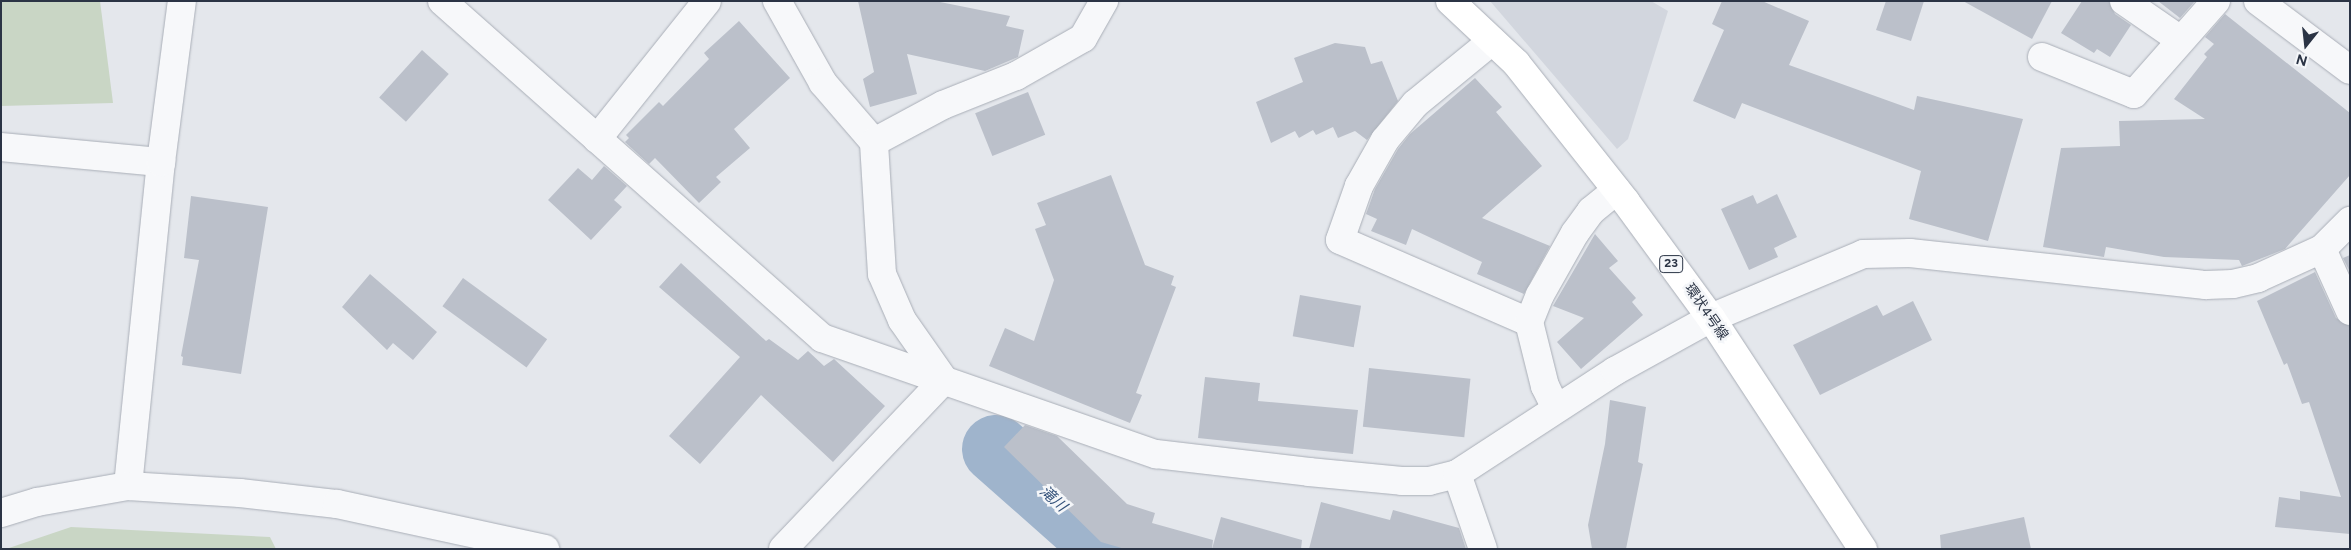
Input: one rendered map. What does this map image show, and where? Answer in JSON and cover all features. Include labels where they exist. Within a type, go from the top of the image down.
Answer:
[{"type":"main road","name":"環状4号線","points":[[1450,1],[1516,64],[1617,190],[1711,318],[1863,549]]},
{"type":"street","points":[[128,486],[161,162],[182,1]]},
{"type":"street","points":[[442,1],[822,338],[1156,454],[1402,482],[1429,480],[1457,474],[1615,371],[1711,318],[1846,260],[1882,251],[2206,285],[2258,278],[2322,249],[2350,222]]},
{"type":"street","points":[[597,140],[707,1]]},
{"type":"street","points":[[777,1],[823,83],[874,142],[882,274],[902,320],[944,380]]},
{"type":"street","points":[[874,142],[943,105],[1016,76],[1083,38],[1104,1]]},
{"type":"street","points":[[2124,1],[2179,39]]},
{"type":"street","points":[[2042,57],[2134,94],[2179,39],[2216,1]]},
{"type":"street","points":[[2258,1],[2350,70]]},
{"type":"street","points":[[1492,41],[1415,104],[1385,140],[1359,186],[1340,240],[1529,322]]},
{"type":"street","points":[[1,146],[161,162]]},
{"type":"street","points":[[1556,409],[1545,386],[1529,322],[1540,295],[1575,233],[1591,211],[1617,190]]},
{"type":"street","points":[[2322,249],[2350,311]]},
{"type":"street","points":[[783,549],[944,380]]},
{"type":"street","points":[[1457,474],[1484,549]]},
{"type":"street","points":[[1,513],[37,502],[128,486],[240,493],[337,504],[545,549]]},
{"type":"shaded area","points":[[1490,1],[1651,1],[1668,11],[1628,139],[1617,149]]},
{"type":"green space","points":[[1,1],[100,1],[113,103],[1,106]]},
{"type":"green space","points":[[71,527],[270,537],[276,549],[6,549]]},
{"type":"building","points":[[858,1],[935,1],[1010,16],[1006,26],[1024,30],[1018,57],[985,71],[907,54],[917,94],[870,107],[863,79],[874,72]]},
{"type":"building","points":[[1722,1],[1762,1],[1809,21],[1789,65],[1914,110],[1917,96],[2023,119],[1988,241],[1909,219],[1921,171],[1742,103],[1735,119],[1693,101],[1724,30],[1712,24]]},
{"type":"building","points":[[1886,1],[1924,1],[1911,41],[1876,30]]},
{"type":"building","points":[[1963,1],[2052,1],[2032,39]]},
{"type":"building","points":[[2082,1],[2109,1],[2115,14],[2131,25],[2110,57],[2097,49],[2094,53],[2061,33]]},
{"type":"building","points":[[2158,1],[2195,1],[2180,18]]},
{"type":"building","points":[[2225,14],[2350,113],[2350,175],[2285,249],[2242,266],[2239,260],[2164,257],[2106,247],[2104,257],[2043,247],[2061,148],[2120,146],[2119,121],[2205,119],[2174,99],[2207,57],[2204,54],[2214,44],[2205,37]]},
{"type":"building","points":[[739,21],[790,78],[734,129],[750,148],[716,177],[721,182],[699,203],[655,158],[649,164],[625,142],[629,138],[626,135],[659,102],[663,106],[709,59],[704,53]]},
{"type":"building","points":[[1335,43],[1365,47],[1371,64],[1382,61],[1398,101],[1367,140],[1355,131],[1338,138],[1333,127],[1316,135],[1313,130],[1299,138],[1295,131],[1271,143],[1256,102],[1303,82],[1294,58]]},
{"type":"building","points":[[422,50],[449,74],[406,122],[379,98]]},
{"type":"building","points":[[1475,78],[1502,107],[1496,112],[1542,166],[1482,218],[1550,246],[1524,294],[1477,274],[1482,262],[1412,229],[1406,245],[1371,231],[1377,219],[1366,214],[1375,189],[1398,149],[1410,134]]},
{"type":"building","points":[[1028,92],[1045,135],[992,156],[975,113]]},
{"type":"building","points":[[604,166],[627,186],[614,200],[622,207],[591,240],[548,200],[578,168],[592,180]]},
{"type":"building","points":[[1111,175],[1145,265],[1174,276],[1171,285],[1176,287],[1136,393],[1142,395],[1130,423],[989,366],[1005,328],[1034,341],[1054,280],[1035,229],[1046,225],[1037,203]]},
{"type":"building","points":[[1777,194],[1797,237],[1774,248],[1778,257],[1749,270],[1721,209],[1753,195],[1757,204]]},
{"type":"building","points":[[191,196],[268,207],[241,374],[182,365],[183,357],[181,356],[199,260],[184,258]]},
{"type":"building","points":[[1595,234],[1618,261],[1609,268],[1636,298],[1632,302],[1643,315],[1581,369],[1557,342],[1584,318],[1553,306]]},
{"type":"building","points":[[2350,255],[2350,272],[2343,258]]},
{"type":"building","points":[[681,263],[766,341],[769,339],[798,360],[808,351],[824,366],[834,359],[885,406],[833,462],[761,395],[700,464],[669,436],[740,357],[659,287]]},
{"type":"building","points":[[2315,272],[2336,318],[2350,326],[2350,534],[2275,527],[2279,497],[2300,500],[2300,491],[2341,497],[2309,402],[2302,404],[2287,363],[2284,365],[2257,301]]},
{"type":"building","points":[[370,274],[437,332],[413,360],[393,343],[387,350],[342,307]]},
{"type":"building","points":[[463,278],[547,339],[527,367],[442,306]]},
{"type":"building","points":[[1300,295],[1361,306],[1354,347],[1293,336]]},
{"type":"building","points":[[1913,301],[1932,340],[1820,395],[1793,345],[1877,305],[1883,316]]},
{"type":"building","points":[[1369,368],[1470,379],[1464,437],[1363,427]]},
{"type":"building","points":[[1205,377],[1260,383],[1258,401],[1358,410],[1353,454],[1198,438]]},
{"type":"building","points":[[1610,400],[1646,407],[1638,462],[1643,464],[1626,549],[1592,549],[1588,525],[1605,444]]},
{"type":"building","points":[[1025,425],[1057,436],[1127,504],[1155,513],[1152,523],[1213,540],[1212,549],[1125,549],[1101,542],[1004,447]]},
{"type":"building","points":[[1321,502],[1390,520],[1393,510],[1459,528],[1466,549],[1309,549]]},
{"type":"building","points":[[1221,517],[1302,540],[1301,549],[1212,549]]},
{"type":"building","points":[[2024,517],[2031,549],[1941,549],[1940,535]]},
{"type":"waterway","name":"滝川","points":[[996,449],[1109,549]]}]
